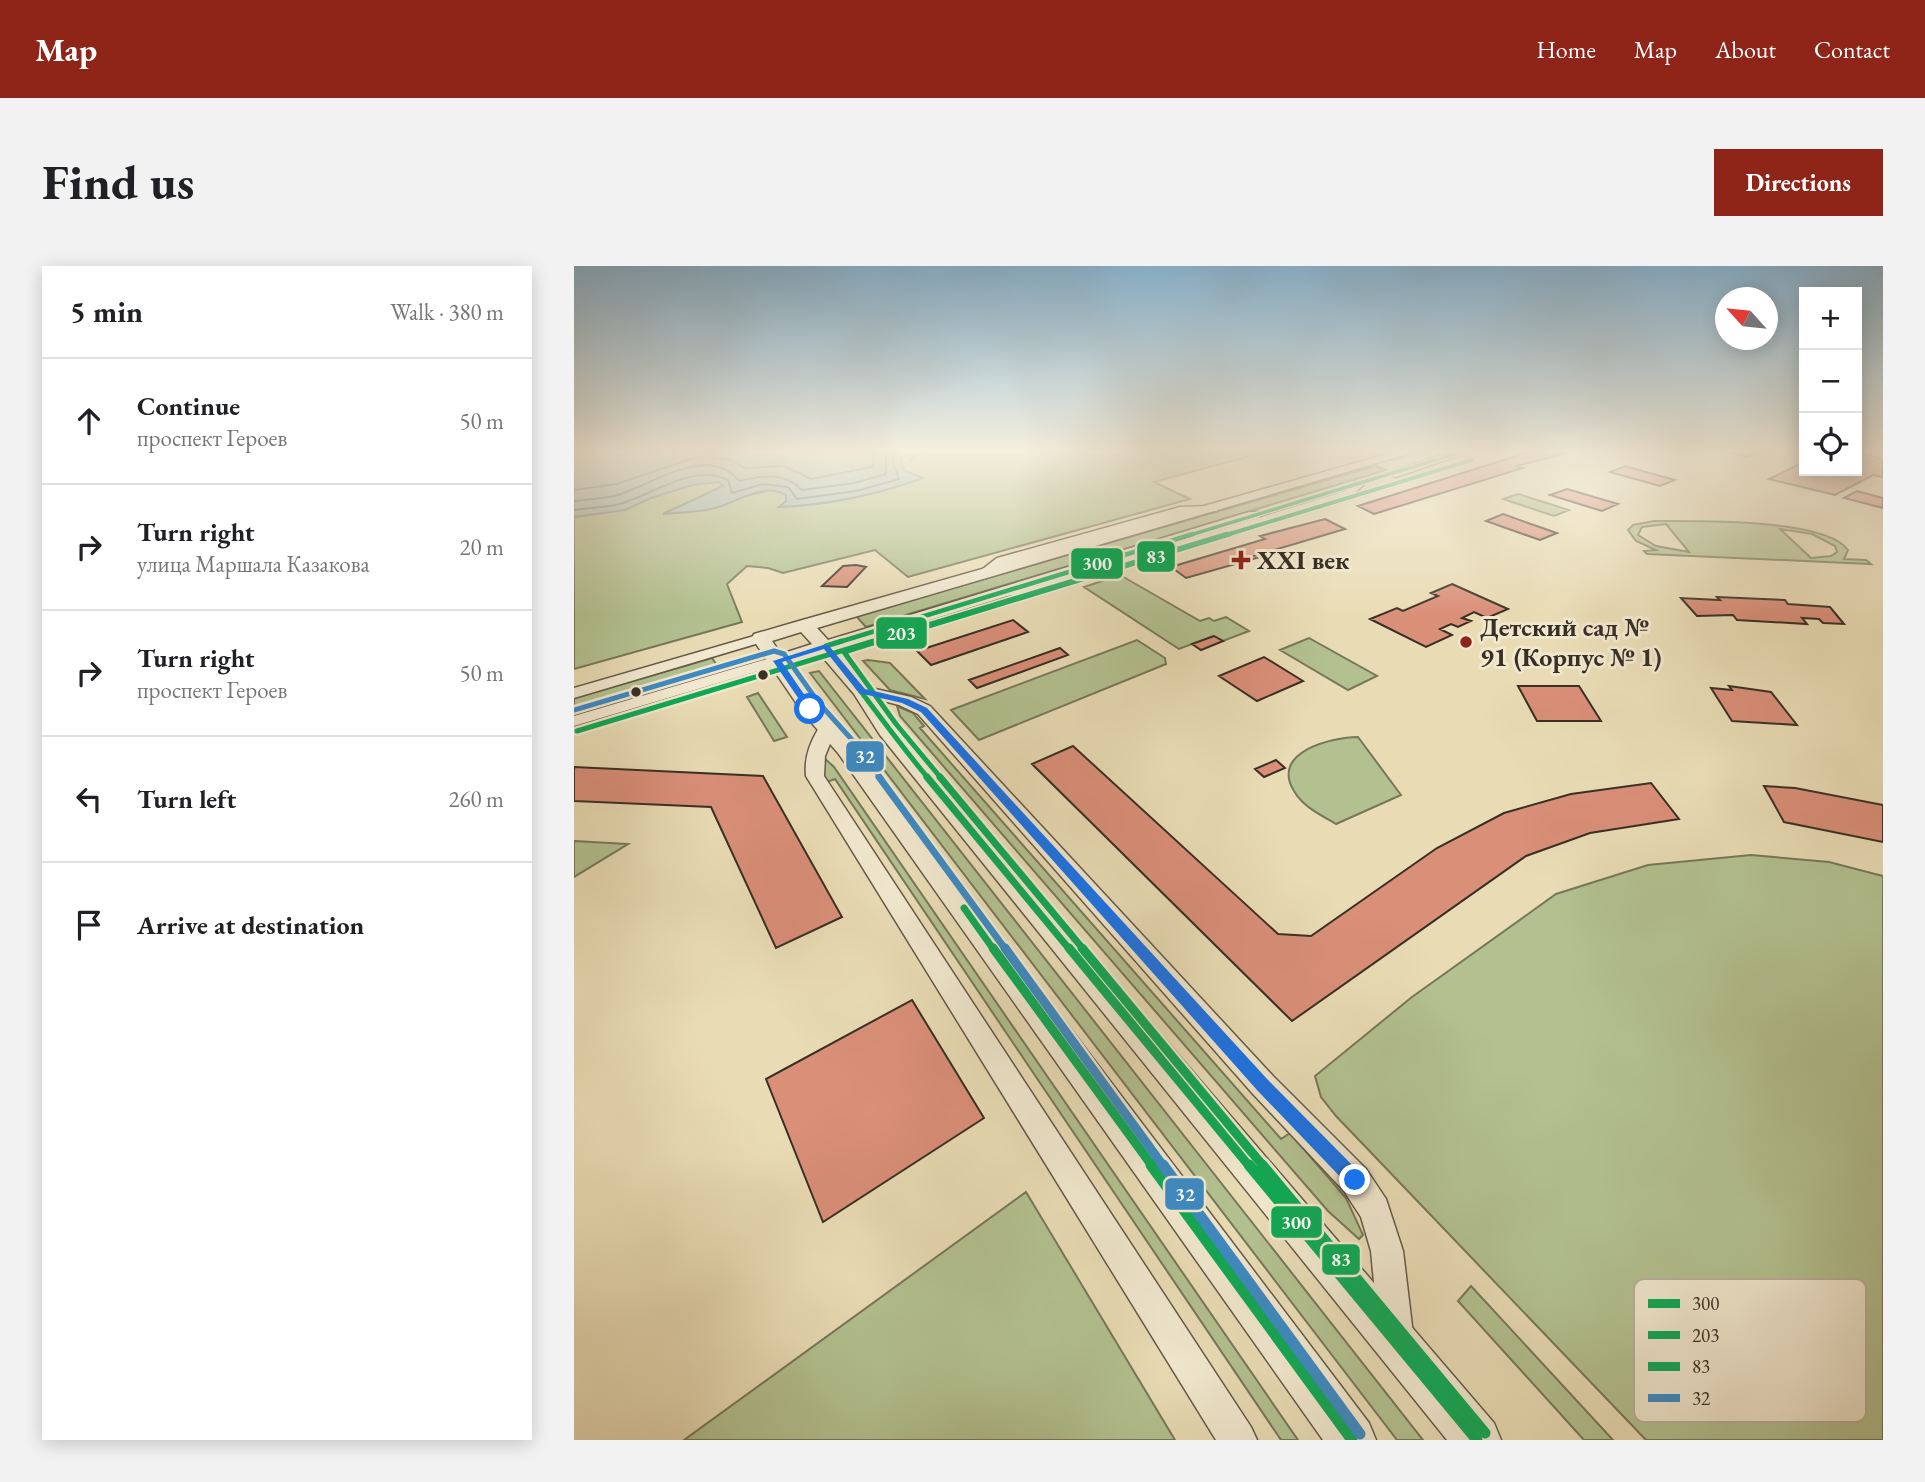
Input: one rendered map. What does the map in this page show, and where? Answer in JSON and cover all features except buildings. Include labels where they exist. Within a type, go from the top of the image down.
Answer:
[{"type":"street","points":[[574,693],[1227,505]]},
{"type":"street","points":[[574,721],[1290,505]]},
{"type":"street","points":[[805,625],[862,691],[888,730],[1477,1440]]},
{"type":"street","points":[[761,638],[810,709],[855,759],[1352,1440]]},
{"type":"street","points":[[862,691],[905,701],[924,710],[1263,1085],[1355,1180],[1375,1210],[1387,1251],[1397,1343]]},
{"type":"street","points":[[574,732],[614,709]]},
{"type":"street","points":[[828,727],[815,754],[815,776],[1238,1440]]},
{"type":"green space","points":[[574,505],[683,505],[665,513],[724,505],[1169,505],[908,577],[875,550],[783,573],[747,566],[727,584],[742,622],[574,669]]},
{"type":"green space","points":[[1241,505],[1271,505],[866,627],[856,616]]},
{"type":"green space","points":[[1520,505],[1552,505],[1569,510],[1554,516]]},
{"type":"green space","points":[[1654,521],[1698,521],[1787,527],[1814,532],[1835,540],[1848,550],[1844,559],[1866,560],[1871,564],[1647,554],[1644,551],[1656,550],[1636,541],[1628,530],[1633,525]],"holes":[[[1666,524],[1689,552],[1656,546],[1638,535],[1642,527]],[[1780,529],[1812,534],[1835,546],[1837,552],[1831,556],[1811,558]]]},
{"type":"green space","points":[[1120,575],[1200,621],[1209,618],[1214,621],[1226,617],[1249,631],[1223,641],[1213,636],[1179,649],[1084,587]]},
{"type":"green space","points":[[1309,638],[1377,676],[1348,690],[1280,650]]},
{"type":"green space","points":[[1137,640],[1165,658],[1166,664],[979,740],[951,710]]},
{"type":"green space","points":[[712,658],[721,671],[574,715],[574,698]]},
{"type":"green space","points":[[863,661],[890,663],[925,699],[890,690]]},
{"type":"green space","points":[[819,671],[1423,1440],[1397,1440],[810,673]]},
{"type":"green space","points":[[758,693],[787,737],[774,741],[747,697]]},
{"type":"green space","points":[[897,706],[913,713],[924,726],[920,728],[1281,1139],[1290,1133],[1346,1198],[1363,1235],[1359,1239],[1328,1211],[900,716]]},
{"type":"green space","points":[[1358,737],[1401,795],[1336,824],[1298,797],[1289,777],[1290,766],[1307,749],[1334,740]]},
{"type":"green space","points":[[822,756],[834,767],[1298,1440],[1281,1440],[835,779],[827,782],[821,773]]},
{"type":"green space","points":[[574,841],[628,844],[574,877]]},
{"type":"green space","points":[[1751,855],[1829,862],[1883,876],[1883,1440],[1646,1440],[1336,1116],[1321,1097],[1315,1076],[1412,997],[1556,894],[1648,865]]},
{"type":"green space","points":[[1026,1192],[1175,1440],[684,1440]]},
{"type":"green space","points":[[1471,1286],[1613,1440],[1584,1440],[1458,1301]]},
{"type":"water","points":[[574,505],[636,505],[625,510],[574,517]]},
{"type":"water","points":[[683,505],[724,505],[698,511],[663,514]]},
{"type":"transit line","name":"300","points":[[1289,505],[826,646],[862,691],[888,730],[1477,1440]]},
{"type":"transit line","name":"203","points":[[577,731],[1324,505]]},
{"type":"transit line","name":"83","points":[[1326,505],[844,652],[896,724],[1485,1433]]},
{"type":"transit line","name":"32","points":[[574,710],[774,651],[784,654],[818,702],[854,742],[1360,1434]]},
{"type":"transit line","name":"300","points":[[964,908],[1352,1440]]},
{"type":"place","name":"XXI век","points":[[1241,560]]},
{"type":"place","name":"Детский сад № 91 (Корпус № 1)","points":[[1466,642]]},
{"type":"route","points":[[810,709],[777,661],[825,646],[862,691],[905,701],[924,710],[1263,1085],[1355,1180]]}]
